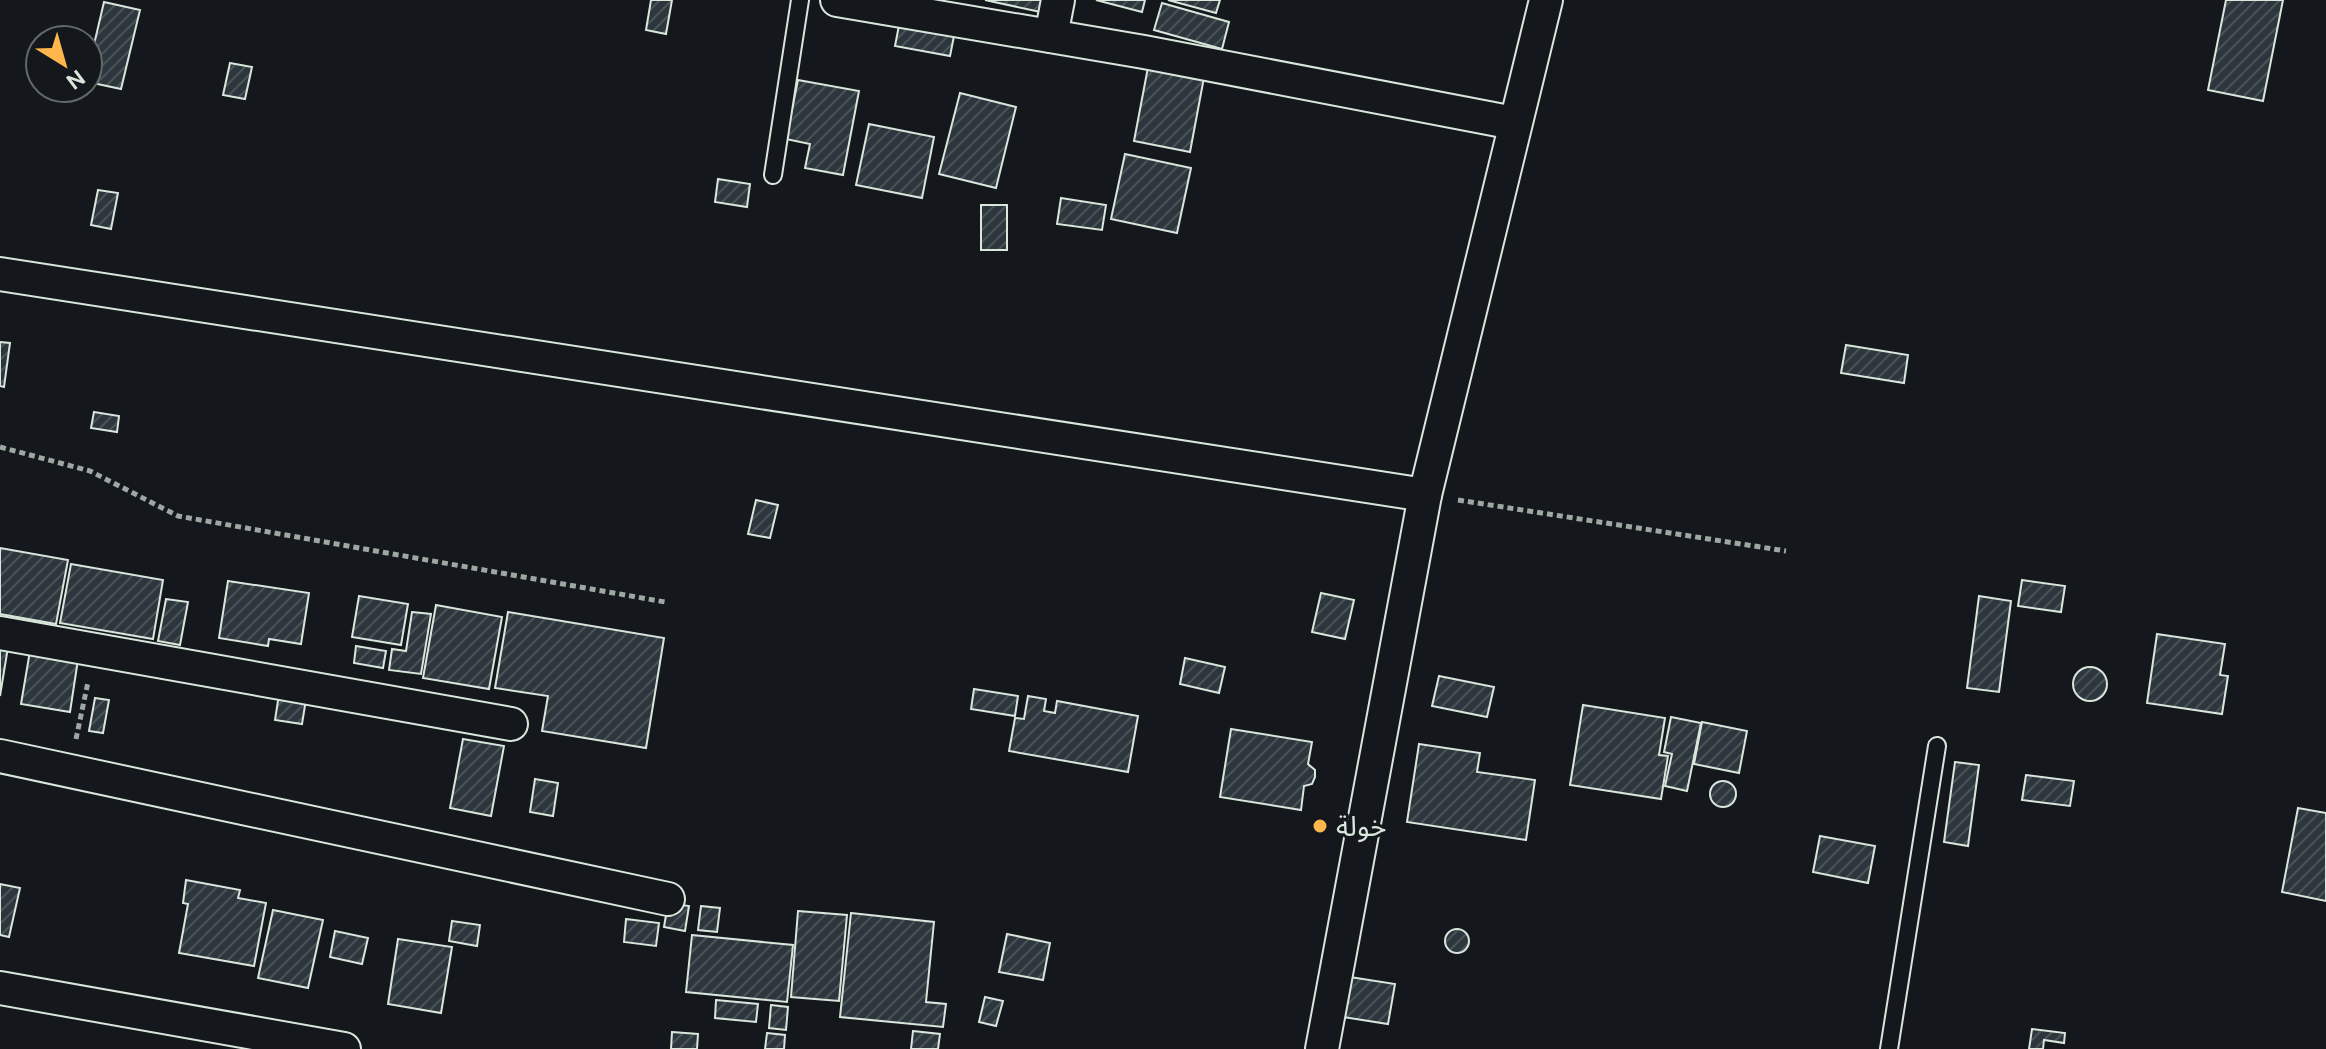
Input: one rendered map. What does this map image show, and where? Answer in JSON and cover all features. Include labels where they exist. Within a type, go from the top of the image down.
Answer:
[{"type":"street","points":[[837,0],[1051,36],[1514,123]]},
{"type":"street","points":[[1051,36],[1058,0]]},
{"type":"street","points":[[1322,1049],[1425,495],[1546,0]]},
{"type":"street","points":[[0,274],[1425,495]]},
{"type":"street","points":[[0,633],[511,724]]},
{"type":"street","points":[[0,756],[668,899]]},
{"type":"street","points":[[0,988],[281,1044],[344,1049]]},
{"type":"lane","points":[[773,175],[800,0]]},
{"type":"lane","points":[[1889,1049],[1937,746]]},
{"type":"path","points":[[0,447],[90,471],[178,516],[665,602]]},
{"type":"path","points":[[1425,495],[1786,551]]},
{"type":"path","points":[[69,771],[95,650]]},
{"type":"building","points":[[651,0],[672,0],[666,34],[646,30]]},
{"type":"building","points":[[985,0],[1053,0],[1050,14]]},
{"type":"building","points":[[1096,0],[1145,0],[1142,12]]},
{"type":"building","points":[[1168,0],[1220,0],[1216,13]]},
{"type":"building","points":[[2226,0],[2283,0],[2263,101],[2208,90]]},
{"type":"building","points":[[104,2],[140,10],[121,89],[104,85],[104,24],[99,24]]},
{"type":"building","points":[[1162,3],[1229,22],[1222,49],[1154,30]]},
{"type":"building","points":[[901,15],[956,26],[950,56],[895,46]]},
{"type":"building","points":[[1149,62],[1205,72],[1190,152],[1134,141]]},
{"type":"building","points":[[230,63],[252,67],[245,99],[223,95]]},
{"type":"building","points":[[798,80],[859,91],[843,175],[805,168],[810,144],[786,139]]},
{"type":"building","points":[[960,93],[1016,107],[996,188],[939,174]]},
{"type":"building","points":[[869,124],[934,137],[922,198],[856,185]]},
{"type":"building","points":[[1125,154],[1191,168],[1177,233],[1111,219]]},
{"type":"building","points":[[718,179],[750,184],[747,207],[715,202]]},
{"type":"building","points":[[98,190],[118,193],[111,229],[91,225]]},
{"type":"building","points":[[1061,198],[1106,205],[1102,230],[1057,224]]},
{"type":"building","points":[[981,205],[1007,205],[1007,250],[981,250]]},
{"type":"building","points":[[0,342],[10,343],[4,387],[0,386]]},
{"type":"building","points":[[1846,345],[1908,355],[1904,383],[1841,373]]},
{"type":"building","points":[[94,412],[119,416],[117,432],[91,428]]},
{"type":"building","points":[[756,500],[778,505],[770,538],[748,534]]},
{"type":"building","points":[[0,548],[68,560],[56,624],[0,614]]},
{"type":"building","points":[[71,564],[163,580],[153,639],[60,623]]},
{"type":"building","points":[[2022,580],[2065,586],[2061,612],[2018,606]]},
{"type":"building","points":[[228,581],[309,593],[301,644],[269,639],[268,646],[219,638]]},
{"type":"building","points":[[1321,593],[1354,600],[1345,639],[1312,632]]},
{"type":"building","points":[[359,596],[408,604],[401,645],[352,637]]},
{"type":"building","points":[[1979,596],[2011,601],[1999,692],[1967,688]]},
{"type":"building","points":[[166,599],[188,602],[180,645],[158,641]]},
{"type":"building","points":[[436,605],[502,617],[489,689],[423,678]]},
{"type":"building","points":[[412,612],[431,614],[421,674],[389,670],[392,649],[406,651]]},
{"type":"building","points":[[508,612],[664,638],[646,748],[542,731],[548,696],[495,688]]},
{"type":"building","points":[[2157,634],[2225,644],[2220,675],[2228,676],[2222,714],[2147,703]]},
{"type":"building","points":[[0,640],[9,641],[0,696]]},
{"type":"building","points":[[31,645],[79,653],[70,712],[21,704]]},
{"type":"building","points":[[356,646],[386,651],[383,668],[354,663]]},
{"type":"building","points":[[1185,658],[1225,667],[1219,693],[1180,684]]},
{"type":"building","points":[[2090,667],[2102,672],[2107,684],[2102,696],[2090,701],[2078,696],[2073,684],[2078,672]]},
{"type":"building","points":[[1439,676],[1494,687],[1487,717],[1432,706]]},
{"type":"building","points":[[280,688],[307,693],[302,724],[275,720]]},
{"type":"building","points":[[974,689],[1018,696],[1015,716],[971,709]]},
{"type":"building","points":[[1028,696],[1046,699],[1044,711],[1055,713],[1057,701],[1138,716],[1128,772],[1009,751],[1015,718],[1024,719]]},
{"type":"building","points":[[95,698],[109,700],[103,733],[89,731]]},
{"type":"building","points":[[1583,705],[1665,718],[1659,755],[1668,756],[1661,799],[1570,785]]},
{"type":"building","points":[[1671,717],[1701,723],[1687,791],[1665,786],[1672,754],[1664,752]]},
{"type":"building","points":[[1702,722],[1747,731],[1739,773],[1694,764]]},
{"type":"building","points":[[1231,729],[1312,742],[1308,764],[1315,770],[1315,777],[1312,784],[1304,786],[1301,810],[1220,797]]},
{"type":"building","points":[[463,739],[504,746],[491,816],[450,808]]},
{"type":"building","points":[[1419,744],[1480,753],[1477,772],[1535,780],[1526,840],[1407,822]]},
{"type":"building","points":[[1955,762],[1979,765],[1968,846],[1944,842]]},
{"type":"building","points":[[2026,775],[2074,781],[2070,806],[2022,800]]},
{"type":"building","points":[[535,779],[558,783],[553,816],[530,812]]},
{"type":"building","points":[[1723,781],[1732,785],[1736,794],[1732,803],[1723,807],[1714,803],[1710,794],[1714,785]]},
{"type":"building","points":[[2298,808],[2326,813],[2326,901],[2282,892]]},
{"type":"building","points":[[1820,836],[1875,846],[1868,883],[1813,872]]},
{"type":"building","points":[[186,880],[240,890],[238,898],[266,903],[254,966],[179,953],[188,904],[183,903]]},
{"type":"building","points":[[0,884],[20,888],[9,937],[0,935]]},
{"type":"building","points":[[668,903],[689,906],[685,931],[664,927]]},
{"type":"building","points":[[701,906],[720,908],[717,932],[698,930]]},
{"type":"building","points":[[273,910],[323,920],[308,988],[258,978]]},
{"type":"building","points":[[798,911],[847,915],[839,1001],[791,997]]},
{"type":"building","points":[[851,913],[934,922],[926,1002],[946,1004],[943,1027],[840,1017]]},
{"type":"building","points":[[626,919],[659,923],[656,946],[624,942]]},
{"type":"building","points":[[452,921],[480,925],[477,946],[449,941]]},
{"type":"building","points":[[1457,929],[1466,932],[1469,941],[1466,950],[1457,953],[1448,950],[1445,941],[1448,932]]},
{"type":"building","points":[[335,931],[368,938],[362,964],[330,957]]},
{"type":"building","points":[[1007,934],[1050,943],[1043,980],[999,972]]},
{"type":"building","points":[[692,935],[793,945],[787,1002],[686,992]]},
{"type":"building","points":[[398,939],[452,947],[441,1013],[388,1004]]},
{"type":"building","points":[[1350,977],[1395,984],[1388,1024],[1343,1017]]},
{"type":"building","points":[[985,997],[1003,1001],[996,1026],[979,1022]]},
{"type":"building","points":[[716,1000],[758,1004],[756,1022],[715,1018]]},
{"type":"building","points":[[771,1005],[788,1007],[786,1030],[769,1028]]},
{"type":"building","points":[[2032,1029],[2065,1033],[2064,1043],[2044,1040],[2043,1049],[2029,1049]]},
{"type":"building","points":[[913,1031],[940,1034],[938,1049],[911,1049]]},
{"type":"building","points":[[672,1032],[698,1034],[697,1049],[671,1049]]},
{"type":"building","points":[[767,1033],[785,1035],[784,1049],[765,1049]]},
{"type":"place","name":"خولة","points":[[1320,826]]}]
